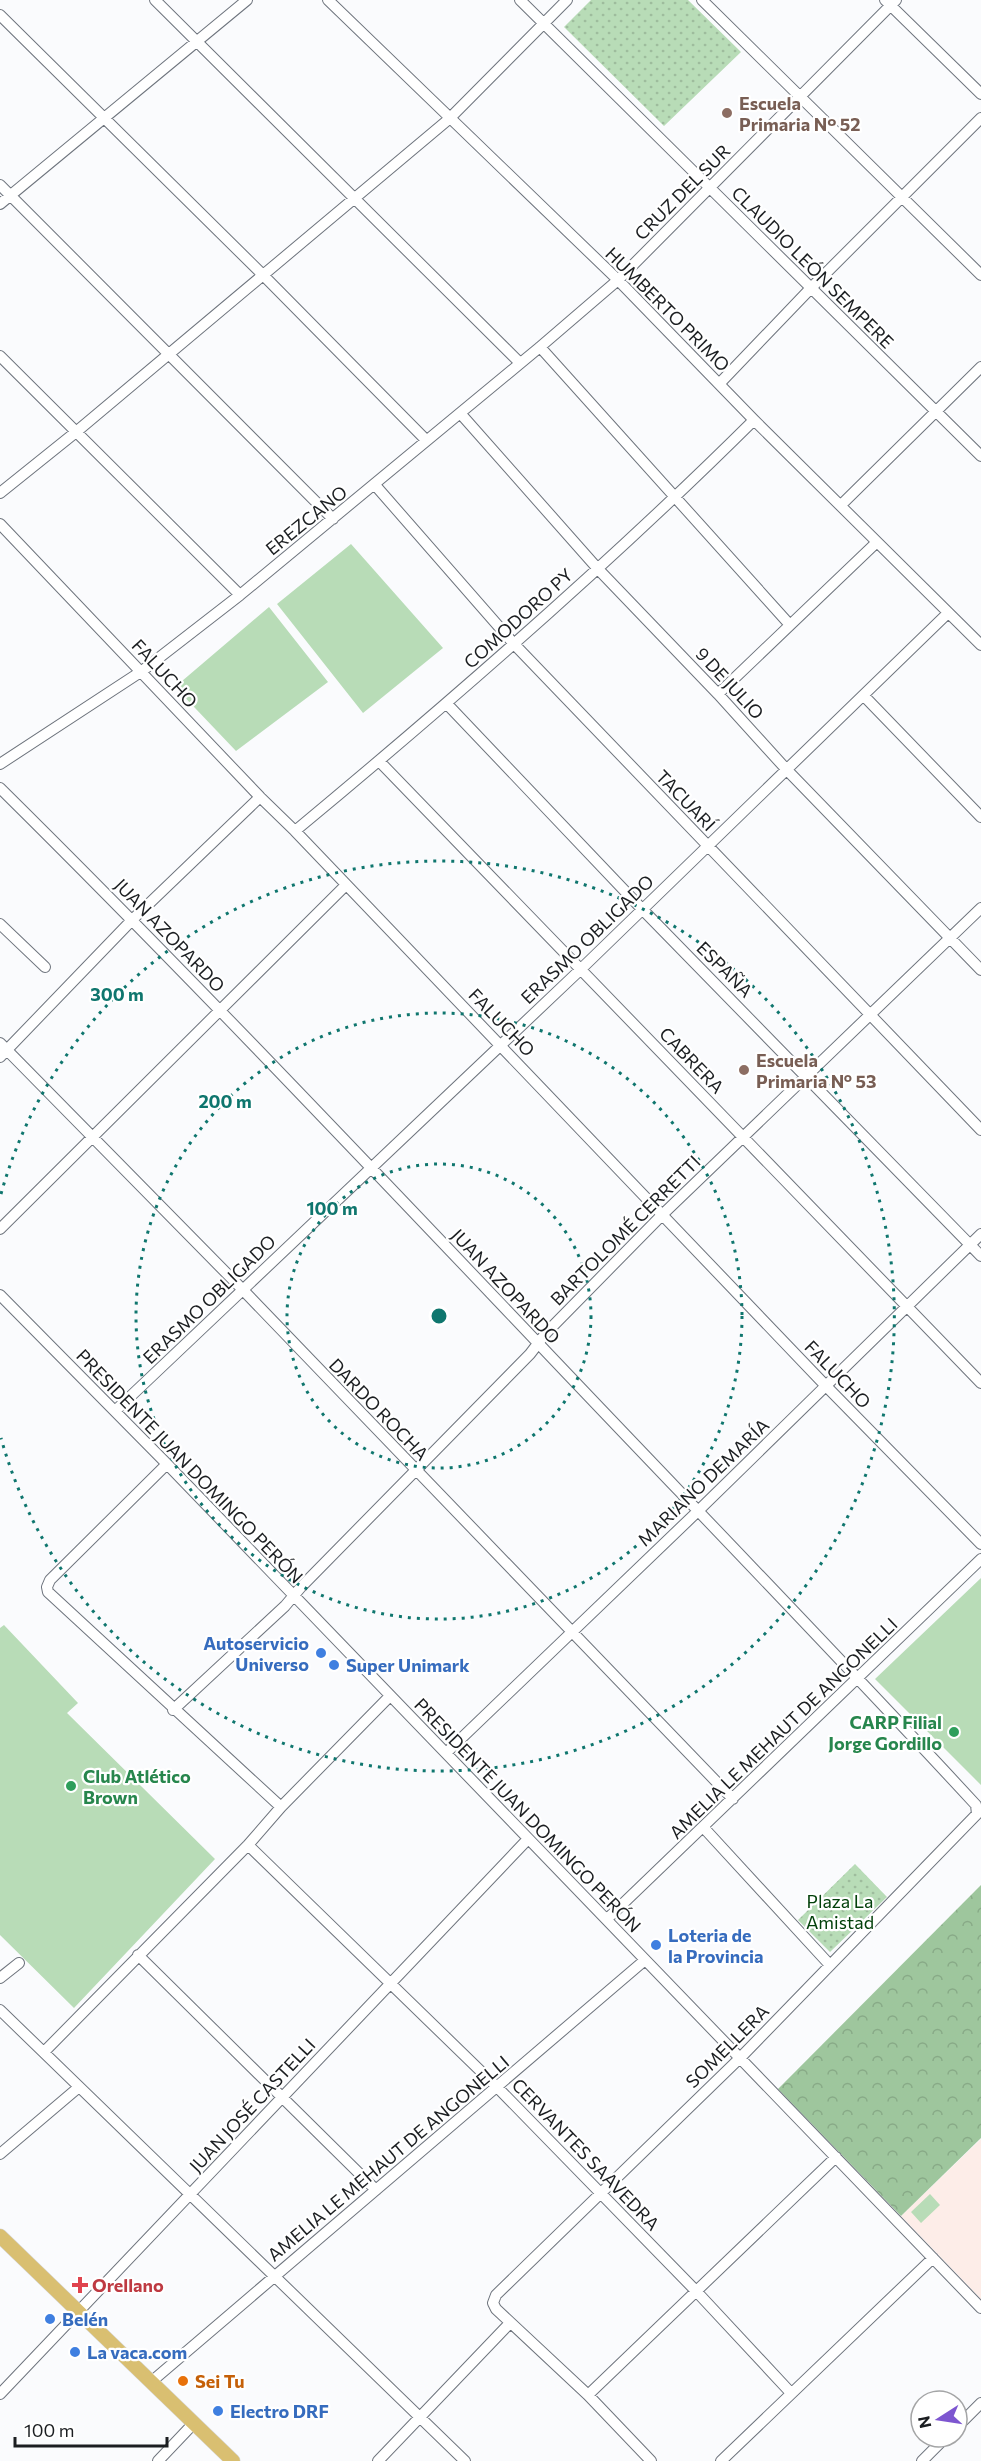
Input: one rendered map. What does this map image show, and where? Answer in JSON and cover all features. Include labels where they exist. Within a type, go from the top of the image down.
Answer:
[{"type":"main road","points":[[0,2236],[233,2461]]},
{"type":"street","points":[[155,0],[520,363]]},
{"type":"street","points":[[0,204],[247,0]]},
{"type":"street","name":"HUMBERTO PRIMO","points":[[328,0],[618,280],[754,420],[981,645]]},
{"type":"street","name":"CLAUDIO LEÓN SEMPERE","points":[[520,0],[981,456]]},
{"type":"street","points":[[0,493],[449,119],[567,0]]},
{"type":"street","points":[[702,0],[981,275]]},
{"type":"street","points":[[891,2],[981,94]]},
{"type":"street","name":"CRUZ DEL SUR","points":[[618,280],[891,2]]},
{"type":"street","points":[[0,15],[426,440]]},
{"type":"street","points":[[719,384],[811,288],[981,118]]},
{"type":"street","points":[[0,185],[333,519]]},
{"type":"street","name":"EREZCANO","points":[[0,764],[142,671],[240,595],[375,485],[618,280]]},
{"type":"street","points":[[540,347],[790,625]]},
{"type":"street","points":[[0,356],[240,595]]},
{"type":"street","points":[[841,505],[981,367]]},
{"type":"street","name":"9 DE JULIO","points":[[460,412],[598,569],[718,694],[786,770],[981,970]]},
{"type":"street","name":"COMODORO PY","points":[[295,831],[447,704],[598,569],[676,497],[754,420]]},
{"type":"street","name":"TACUARÍ","points":[[375,485],[514,644],[981,1130]]},
{"type":"street","name":"FALUCHO","points":[[0,524],[825,1385],[981,1544]]},
{"type":"street","points":[[718,694],[877,542]]},
{"type":"street","name":"ERASMO OBLIGADO","points":[[115,1411],[580,970],[948,613]]},
{"type":"street","points":[[864,696],[981,817]]},
{"type":"street","name":"ESPAÑA","points":[[447,704],[642,909],[981,1256]]},
{"type":"street","name":"CABRERA","points":[[379,760],[981,1383]]},
{"type":"street","name":"JUAN AZOPARDO","points":[[0,788],[133,919],[372,1166],[698,1511],[859,1677],[976,1805],[976,1814]]},
{"type":"street","points":[[2,1050],[133,919],[260,797]]},
{"type":"street","points":[[0,1229],[221,1012],[346,885]]},
{"type":"street","name":"BARTOLOMÉ CERRETTI","points":[[173,1710],[285,1606],[662,1215],[981,908]]},
{"type":"street","points":[[0,924],[45,967]]},
{"type":"street","name":"DARDO ROCHA","points":[[2,1050],[243,1290],[732,1799]]},
{"type":"street","name":"MARIANO DEMARÍA","points":[[446,1753],[981,1234]]},
{"type":"street","name":"PRESIDENTE JUAN DOMINGO PERÓN","points":[[0,1295],[167,1464],[981,2308]]},
{"type":"street","points":[[167,1464],[50,1580],[46,1587],[48,1592],[173,1710],[281,1807]]},
{"type":"street","name":"AMELIA LE MEHAUT DE ANGONELLI","points":[[607,1919],[981,1559]]},
{"type":"street","points":[[44,2052],[248,1845],[281,1807],[390,1696]]},
{"type":"street","name":"SOMELLERA","points":[[510,2323],[496,2309],[493,2302],[496,2295],[741,2057],[976,1814]]},
{"type":"street","points":[[703,1827],[829,1964]]},
{"type":"street","name":"JUAN JOSÉ CASTELLI","points":[[0,2394],[280,2097],[528,1839]]},
{"type":"street","name":"CERVANTES SAAVEDRA","points":[[248,1845],[497,2087],[696,2291],[791,2393]]},
{"type":"street","points":[[138,1955],[376,2190]]},
{"type":"street","name":"AMELIA LE MEHAUT DE ANGONELLI","points":[[151,2382],[645,1960]]},
{"type":"street","points":[[0,1978],[19,1963]]},
{"type":"street","points":[[0,2010],[465,2461]]},
{"type":"street","points":[[0,2154],[79,2087]]},
{"type":"street","points":[[588,2394],[836,2157]]},
{"type":"street","points":[[721,2461],[933,2258]]},
{"type":"street","points":[[378,2461],[510,2323],[588,2394],[651,2461]]},
{"type":"street","points":[[969,2415],[981,2403]]},
{"type":"street","points":[[158,2461],[194,2423]]},
{"type":"street","points":[[922,2461],[934,2449]]},
{"type":"shaded area","points":[[981,2139],[981,2299],[901,2216]]},
{"type":"green space","points":[[591,0],[688,0],[741,52],[664,126],[564,27]]},
{"type":"green space","points":[[351,544],[443,648],[363,713],[277,604]]},
{"type":"green space","points":[[269,607],[328,682],[236,751],[175,687]]},
{"type":"green space","name":"CARP Filial Jorge Gordillo","points":[[981,1578],[981,1785],[875,1679]]},
{"type":"green space","name":"Club Atlético Brown","points":[[4,1625],[78,1703],[67,1713],[215,1859],[74,2008],[0,1935],[0,1628]]},
{"type":"green space","name":"Plaza La Amistad","points":[[855,1864],[887,1897],[830,1952],[798,1920]]},
{"type":"green space","points":[[981,1885],[981,2138],[901,2216],[778,2089]]},
{"type":"green space","points":[[930,2194],[940,2205],[921,2223],[911,2212]]},
{"type":"place","name":"Escuela Primaria N° 52","points":[[727,113]]},
{"type":"place","name":"Escuela Primaria Nº 53","points":[[744,1070]]},
{"type":"place","name":"Autoservicio Universo","points":[[321,1653]]},
{"type":"place","name":"Super Unimark","points":[[334,1665]]},
{"type":"place","name":"CARP Filial Jorge Gordillo","points":[[954,1732]]},
{"type":"place","name":"Club Atlético Brown","points":[[71,1786]]},
{"type":"place","name":"Loteria de la Provincia","points":[[656,1945]]},
{"type":"place","name":"Orellano","points":[[80,2285]]},
{"type":"place","name":"Belén","points":[[50,2319]]},
{"type":"place","name":"La vaca.com","points":[[75,2352]]},
{"type":"place","name":"Sei Tu","points":[[183,2381]]},
{"type":"place","name":"Electro DRF","points":[[218,2411]]}]
